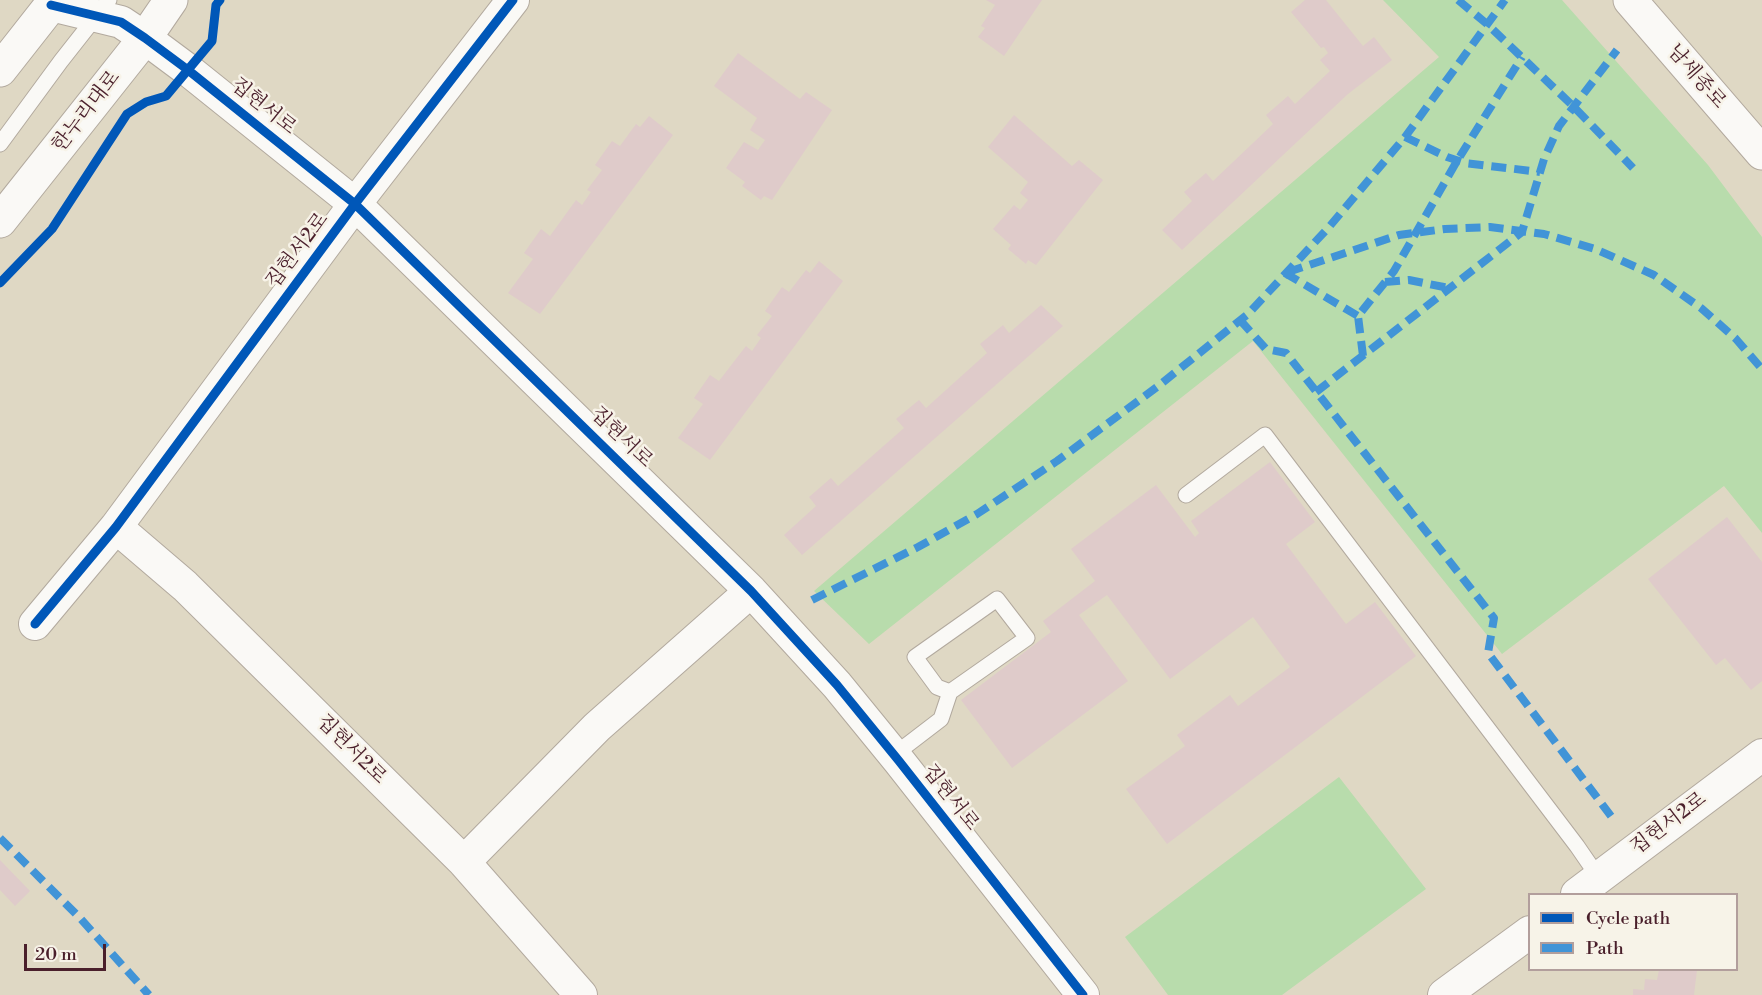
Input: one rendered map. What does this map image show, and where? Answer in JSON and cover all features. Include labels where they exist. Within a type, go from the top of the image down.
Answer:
[{"type":"street","name":"한누리대로","points":[[0,221],[145,38],[171,0]]},
{"type":"street","name":"집현서2로","points":[[513,0],[355,204],[116,527],[185,586],[464,862],[581,995]]},
{"type":"street","name":"남세종로","points":[[1630,0],[1762,153]]},
{"type":"street","name":"집현서로","points":[[53,2],[103,8],[188,70],[355,204],[751,591],[837,685],[1083,995]]},
{"type":"street","points":[[0,70],[53,2]]},
{"type":"street","points":[[35,624],[116,527]]},
{"type":"street","points":[[464,862],[597,727],[751,591]]},
{"type":"street","name":"집현서2로","points":[[1588,886],[1762,755]]},
{"type":"street","points":[[1444,995],[1528,933]]},
{"type":"lane","points":[[0,144],[103,8]]},
{"type":"lane","points":[[1186,495],[1265,435],[1570,837],[1588,886]]},
{"type":"lane","points":[[894,755],[941,719],[950,692],[1027,638],[998,599],[915,657],[937,687],[950,692]]},
{"type":"green space","points":[[1383,0],[1562,0],[1708,165],[1762,237],[1762,533],[1724,486],[1502,654],[1253,341],[869,644],[814,591],[1439,57]]},
{"type":"green space","points":[[1339,777],[1426,889],[1282,995],[1168,995],[1125,937]]},
{"type":"building","points":[[986,0],[1042,0],[1004,56],[978,37],[985,28],[981,26],[995,5]]},
{"type":"building","points":[[1305,0],[1326,0],[1363,46],[1374,37],[1392,60],[1348,94],[1182,250],[1162,230],[1192,201],[1184,192],[1206,173],[1213,181],[1273,124],[1266,115],[1288,96],[1295,104],[1330,71],[1320,60],[1328,53],[1324,47],[1321,48],[1291,12]]},
{"type":"building","points":[[738,53],[800,99],[806,92],[832,110],[772,200],[764,196],[761,200],[742,186],[745,182],[726,168],[744,142],[758,150],[765,140],[750,130],[757,118],[714,86]]},
{"type":"building","points":[[1014,115],[1072,166],[1079,160],[1103,180],[1036,265],[1028,260],[1026,264],[1008,249],[1011,245],[993,229],[1014,205],[1020,210],[1028,200],[1020,193],[1028,182],[988,147]]},
{"type":"building","points":[[649,116],[673,135],[540,314],[508,293],[533,259],[524,253],[541,229],[550,236],[576,200],[582,205],[591,192],[587,190],[602,170],[595,165],[612,141],[620,146],[636,124],[640,127]]},
{"type":"building","points":[[819,261],[843,281],[710,460],[678,438],[703,404],[694,398],[710,375],[719,381],[746,346],[752,351],[761,338],[757,335],[772,316],[765,311],[782,287],[789,292],[806,270],[810,273]]},
{"type":"building","points":[[1041,305],[1063,326],[802,555],[784,535],[816,506],[809,497],[831,478],[838,486],[904,428],[896,419],[919,400],[926,408],[987,353],[980,344],[1003,325],[1009,333]]},
{"type":"building","points":[[1270,462],[1315,522],[1286,544],[1346,624],[1375,602],[1416,656],[1167,844],[1126,789],[1185,746],[1177,735],[1230,695],[1238,706],[1290,667],[1253,617],[1170,679],[1107,595],[1079,615],[1128,681],[1012,768],[961,700],[1051,632],[1043,621],[1095,581],[1071,549],[1156,485],[1195,537],[1199,533],[1191,521]]},
{"type":"building","points":[[1727,517],[1762,562],[1762,681],[1751,690],[1725,658],[1716,665],[1648,579]]},
{"type":"building","points":[[0,860],[30,891],[15,906],[0,890]]},
{"type":"building","points":[[1659,971],[1697,971],[1694,995],[1633,995],[1633,989],[1644,990],[1645,979],[1657,980]]},
{"type":"marked path","points":[[1458,0],[1487,24],[1573,106],[1633,168]]},
{"type":"marked path","points":[[812,600],[918,547],[977,514],[1057,461],[1157,387],[1248,314],[1329,227],[1405,137],[1505,0]]},
{"type":"marked path","points":[[1316,392],[1522,232],[1544,159],[1559,126],[1617,50]]},
{"type":"marked path","points":[[1363,356],[1358,316],[1394,271],[1457,161],[1522,57]]},
{"type":"marked path","points":[[1405,137],[1465,163],[1540,172]]},
{"type":"marked path","points":[[1288,272],[1399,235],[1445,229],[1490,227],[1544,234],[1595,249],[1654,275],[1701,308],[1736,339],[1762,369]]},
{"type":"marked path","points":[[1285,273],[1358,316]]},
{"type":"marked path","points":[[1385,282],[1409,280],[1449,288]]},
{"type":"marked path","points":[[1240,320],[1266,349],[1286,353],[1494,618],[1488,653],[1614,820]]},
{"type":"marked path","points":[[0,838],[80,918],[149,995]]},
{"type":"cycle path","points":[[0,283],[52,229],[127,114],[146,102],[166,96],[212,41],[216,5],[220,0]]},
{"type":"cycle path","points":[[35,624],[116,527],[355,204],[513,0]]},
{"type":"cycle path","points":[[51,5],[121,22],[188,70],[355,204],[751,591],[837,685],[1083,995]]}]
